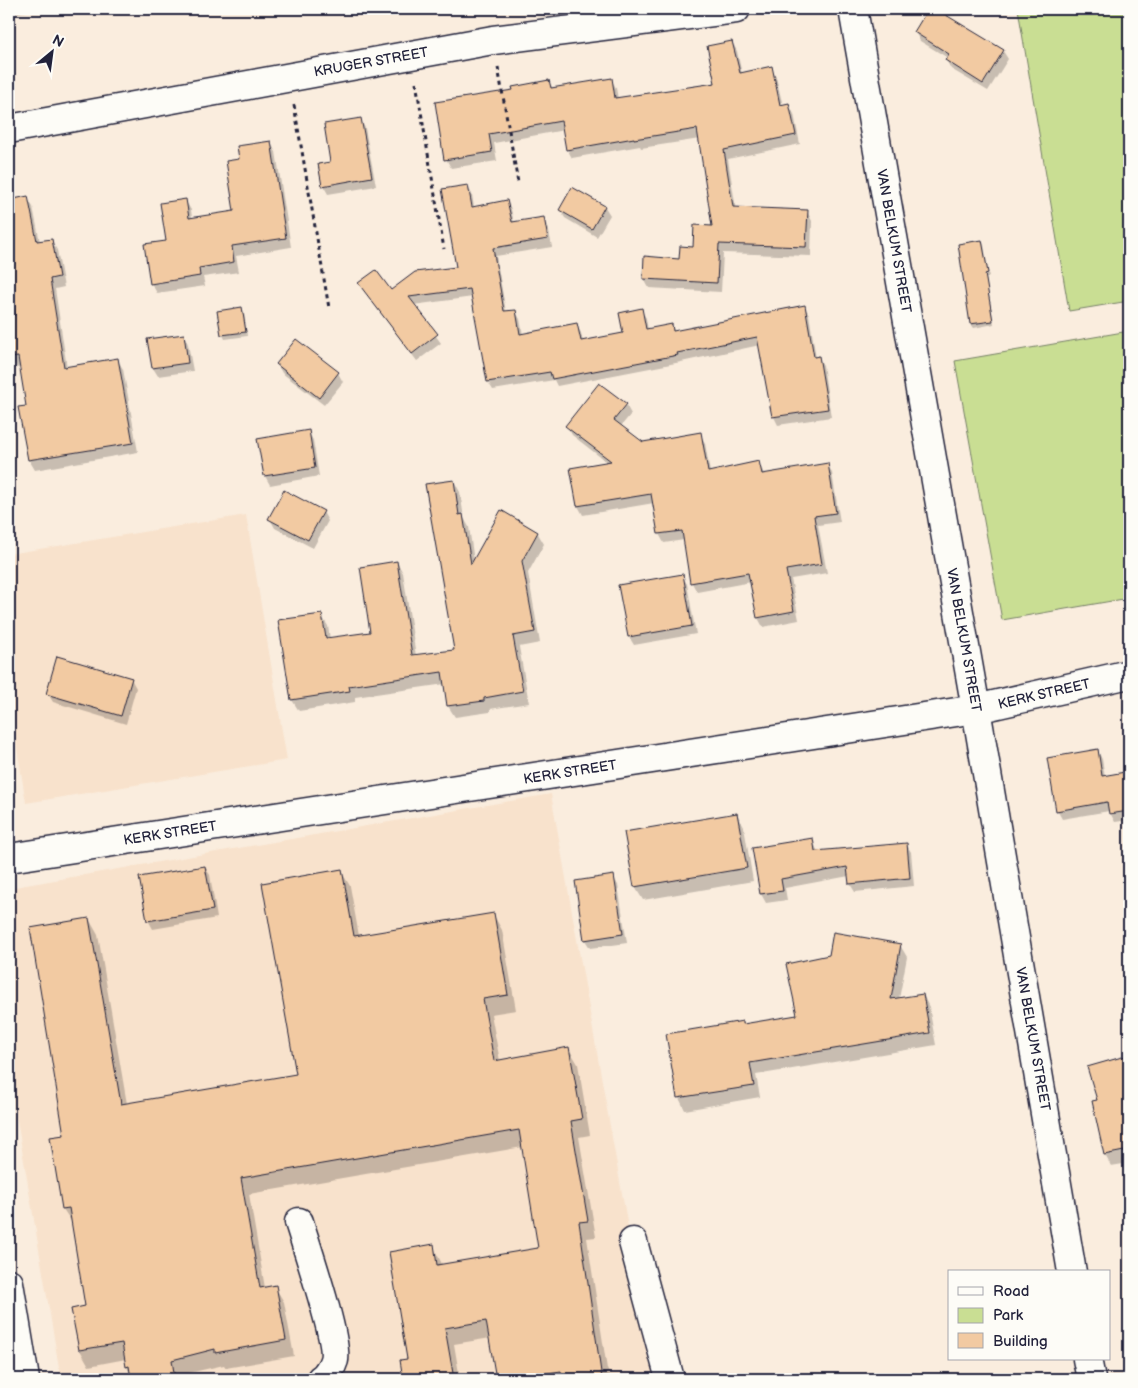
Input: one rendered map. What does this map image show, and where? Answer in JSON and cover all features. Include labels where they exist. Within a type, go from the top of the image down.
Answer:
[{"type":"street","name":"KRUGER STREET","points":[[9,129],[493,40],[736,9]]},
{"type":"street","name":"VAN BELKUM STREET","points":[[853,9],[976,709],[1072,1270]]},
{"type":"street","name":"KERK STREET","points":[[9,858],[976,709],[1129,674]]},
{"type":"street","points":[[299,1222],[332,1337],[334,1360],[321,1379]]},
{"type":"street","points":[[633,1242],[670,1379]]},
{"type":"street","points":[[9,1283],[25,1379]]},
{"type":"street","points":[[1087,1360],[1091,1379]]},
{"type":"path","points":[[493,40],[518,183]]},
{"type":"path","points":[[411,54],[444,249]]},
{"type":"path","points":[[290,77],[329,308]]},
{"type":"shaded area","points":[[246,515],[287,760],[26,803],[9,698],[9,554]]},
{"type":"shaded area","points":[[551,794],[655,1379],[61,1379],[9,1073],[9,888]]},
{"type":"green space","points":[[1018,9],[1129,9],[1129,301],[1069,311]]},
{"type":"green space","points":[[1129,331],[1129,598],[1002,620],[955,361]]},
{"type":"building","points":[[928,9],[936,9],[1004,50],[983,84],[945,60],[949,54],[914,32]]},
{"type":"building","points":[[732,41],[740,73],[772,66],[780,105],[789,103],[796,135],[724,150],[733,207],[808,210],[806,247],[719,244],[717,283],[643,279],[644,256],[679,259],[680,246],[693,247],[694,225],[712,226],[697,129],[566,150],[561,121],[489,134],[492,152],[444,160],[435,102],[513,90],[512,87],[549,80],[551,88],[612,78],[615,98],[715,83],[707,46]]},
{"type":"building","points":[[361,118],[372,177],[322,186],[318,164],[330,162],[324,124]]},
{"type":"building","points":[[271,141],[286,238],[232,246],[234,262],[199,268],[200,276],[150,284],[144,244],[166,241],[160,203],[186,199],[189,218],[234,211],[226,161],[239,159],[237,146]]},
{"type":"building","points":[[468,185],[472,207],[507,200],[512,222],[544,217],[548,239],[493,248],[504,311],[516,310],[520,334],[577,323],[581,341],[623,333],[619,313],[642,308],[646,329],[672,324],[673,331],[805,305],[814,357],[819,356],[828,409],[772,417],[757,337],[677,353],[678,355],[552,379],[550,372],[487,382],[470,289],[409,297],[438,334],[412,354],[358,283],[376,270],[391,290],[415,272],[456,267],[442,189]]},
{"type":"building","points":[[572,187],[605,206],[592,229],[559,210]]},
{"type":"building","points":[[28,196],[37,241],[52,239],[59,277],[50,279],[64,367],[118,358],[133,443],[28,460],[18,407],[26,406],[18,357],[9,358],[9,316],[15,315],[9,276],[9,200]]},
{"type":"building","points":[[982,240],[988,273],[985,274],[993,321],[970,324],[958,244]]},
{"type":"building","points":[[242,307],[246,332],[221,335],[217,311]]},
{"type":"building","points":[[184,334],[188,363],[152,368],[147,339]]},
{"type":"building","points":[[296,339],[339,372],[319,398],[276,364]]},
{"type":"building","points":[[599,383],[627,404],[614,420],[643,442],[701,432],[708,472],[759,461],[762,474],[828,463],[836,513],[814,516],[822,564],[786,570],[794,611],[757,618],[748,573],[690,583],[682,531],[658,534],[651,494],[577,506],[570,468],[611,461],[565,426]]},
{"type":"building","points":[[309,430],[315,468],[264,476],[257,439]]},
{"type":"building","points":[[454,480],[459,515],[463,514],[471,564],[501,510],[538,532],[522,561],[535,632],[513,636],[523,691],[484,698],[484,701],[447,706],[442,672],[349,686],[350,691],[291,700],[278,620],[322,614],[326,638],[370,632],[360,567],[397,561],[412,655],[454,650],[425,484]]},
{"type":"building","points":[[284,490],[324,511],[308,540],[268,519]]},
{"type":"building","points":[[683,574],[692,626],[628,637],[618,585]]},
{"type":"building","points":[[57,656],[132,678],[121,716],[46,694]]},
{"type":"building","points":[[1098,749],[1102,776],[1125,772],[1129,811],[1109,814],[1107,802],[1056,811],[1047,758]]},
{"type":"building","points":[[737,813],[747,868],[634,887],[624,832]]},
{"type":"building","points":[[813,838],[815,851],[907,843],[910,878],[849,884],[847,867],[781,879],[783,891],[760,894],[752,848]]},
{"type":"building","points":[[205,866],[213,910],[147,921],[139,877]]},
{"type":"building","points":[[342,869],[354,936],[494,913],[508,995],[483,999],[494,1061],[569,1047],[582,1119],[571,1121],[588,1221],[579,1222],[602,1379],[562,1379],[561,1371],[496,1379],[486,1321],[445,1328],[454,1379],[403,1379],[400,1360],[407,1359],[389,1252],[434,1244],[437,1265],[538,1248],[519,1130],[241,1178],[260,1288],[276,1285],[286,1340],[215,1353],[215,1349],[172,1360],[175,1379],[131,1379],[129,1366],[126,1367],[122,1343],[79,1350],[71,1309],[85,1306],[69,1208],[62,1209],[50,1137],[64,1135],[30,928],[89,918],[121,1104],[296,1074],[262,883]]},
{"type":"building","points":[[614,875],[623,934],[584,940],[575,881]]},
{"type":"building","points":[[833,932],[901,944],[891,999],[923,994],[930,1033],[750,1063],[754,1086],[677,1098],[666,1034],[743,1021],[743,1024],[797,1015],[786,964],[829,955]]},
{"type":"building","points":[[1129,1055],[1129,1150],[1104,1155],[1092,1101],[1097,1100],[1087,1067]]}]
